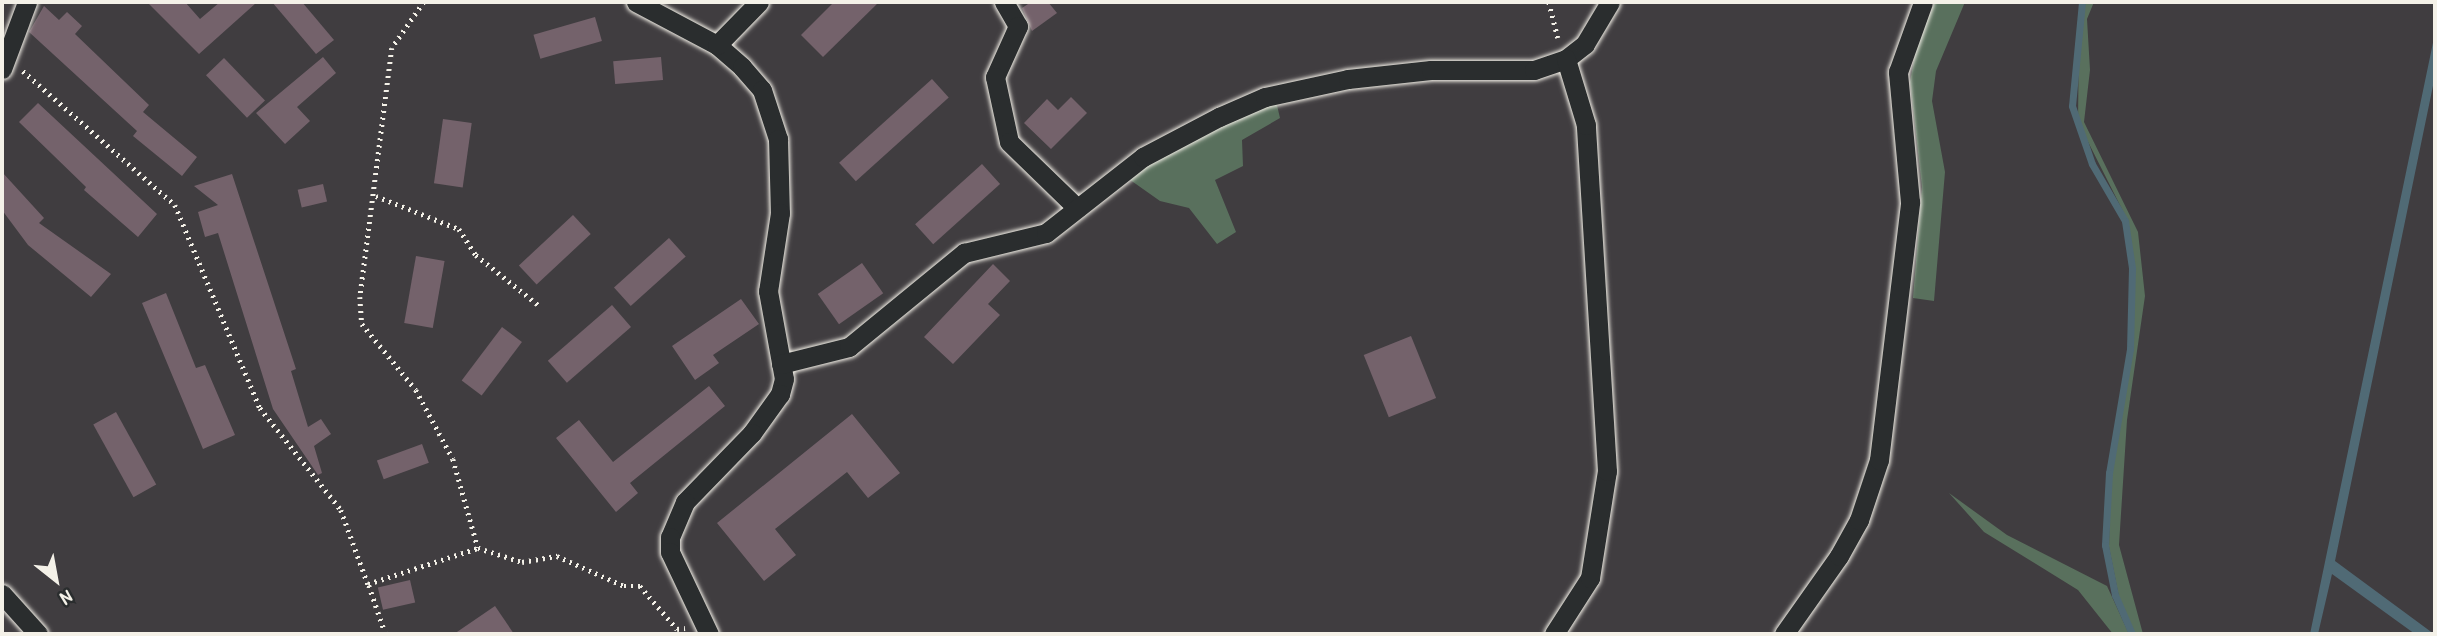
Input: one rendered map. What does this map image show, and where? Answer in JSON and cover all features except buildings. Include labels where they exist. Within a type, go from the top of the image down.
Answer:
[{"type":"street","points":[[4,63],[27,2]]},
{"type":"street","points":[[636,2],[717,45],[762,90],[778,139],[780,213],[768,291],[781,364],[780,394],[752,433],[685,502],[670,537],[670,552],[708,630]]},
{"type":"street","points":[[717,45],[759,2]]},
{"type":"street","points":[[1004,2],[1018,26],[995,76],[1009,142],[1077,208]]},
{"type":"street","points":[[781,364],[849,348],[964,253],[1045,233],[1143,157],[1265,97],[1348,79],[1431,70],[1501,74],[1566,59],[1585,44],[1610,2]]},
{"type":"street","points":[[1784,634],[1839,556],[1879,460],[1910,202],[1898,72],[1923,2]]},
{"type":"street","points":[[1554,634],[1590,578],[1607,471],[1586,125],[1566,59]]},
{"type":"street","points":[[2,594],[38,634]]},
{"type":"path","points":[[424,2],[392,48],[376,196],[360,297],[362,324],[416,390],[453,459],[478,548]]},
{"type":"path","points":[[1549,2],[1566,59]]},
{"type":"path","points":[[4,63],[174,205],[260,408],[341,510],[385,634]]},
{"type":"path","points":[[376,196],[459,229],[476,255],[541,307]]},
{"type":"path","points":[[368,583],[478,548],[522,562],[556,556],[624,586],[640,586],[677,629],[708,630]]},
{"type":"green space","points":[[1935,2],[1965,2],[1936,71],[1932,101],[1945,172],[1934,301],[1913,298],[1922,187],[1910,82],[1917,42]]},
{"type":"green space","points":[[2086,2],[2094,2],[2087,19],[2090,70],[2084,122],[2138,232],[2145,296],[2127,420],[2119,545],[2143,634],[2134,634],[2120,602],[2109,547],[2110,486],[2131,352],[2135,270],[2126,217],[2078,122],[2079,28]]},
{"type":"green space","points":[[1276,101],[1280,118],[1242,140],[1243,166],[1215,180],[1236,232],[1217,244],[1189,208],[1160,201],[1126,177],[1222,121]]},
{"type":"green space","points":[[1949,493],[2007,535],[2107,586],[2129,634],[2113,634],[2078,590],[1984,532]]},
{"type":"water","points":[[2435,33],[2435,76],[2335,561],[2434,634],[2415,634],[2332,574],[2318,634],[2310,634]]},
{"type":"waterway","points":[[2082,2],[2072,106],[2092,164],[2125,221],[2132,268],[2130,349],[2109,473],[2105,545],[2115,595],[2132,634]]}]
